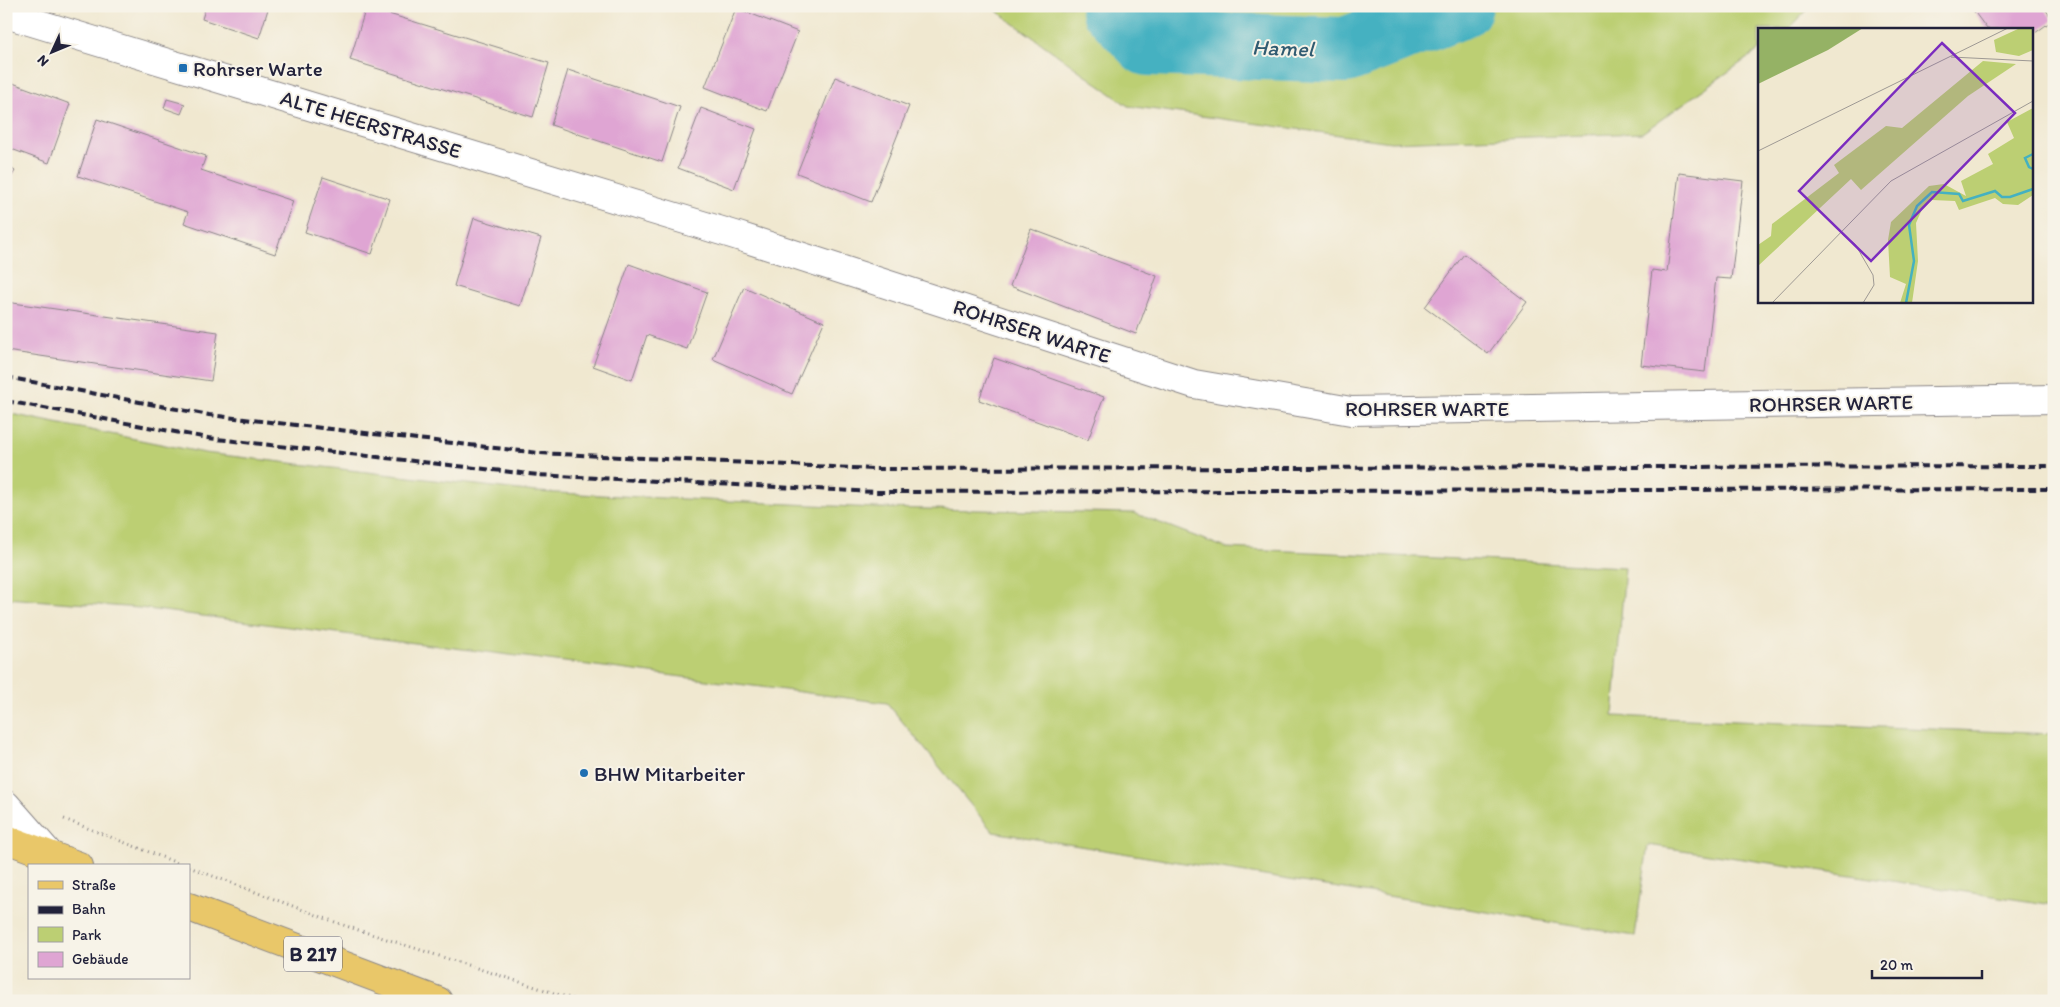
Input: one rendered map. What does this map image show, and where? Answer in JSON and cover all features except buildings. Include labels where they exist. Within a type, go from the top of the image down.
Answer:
[{"type":"main road","points":[[6,839],[74,864]]},
{"type":"main road","name":"B 217","points":[[190,907],[438,1001]]},
{"type":"street","name":"ALTE HEERSTRASSE","points":[[6,14],[735,235]]},
{"type":"street","name":"ROHRSER WARTE","points":[[735,235],[1194,384],[1351,411],[2054,399]]},
{"type":"street","points":[[6,805],[50,855]]},
{"type":"path","points":[[58,817],[180,864]]},
{"type":"path","points":[[190,867],[343,925],[578,1001]]},
{"type":"green space","points":[[996,6],[1811,6],[1790,28],[1758,28],[1758,51],[1642,133],[1391,142],[1128,106],[998,12]]},
{"type":"green space","points":[[6,413],[205,453],[536,492],[875,508],[1134,513],[1226,548],[1625,567],[1613,716],[2054,734],[2054,905],[1648,845],[1635,936],[993,832],[887,703],[140,608],[6,598]]},
{"type":"waterway","name":"Hamel","points":[[1113,6],[1148,43],[1346,50],[1460,6]]},
{"type":"railway","points":[[6,377],[209,415],[539,453],[874,469],[2054,466]]},
{"type":"railway","points":[[6,401],[208,438],[538,475],[875,492],[2054,489]]},
{"type":"place","name":"Rohrser Warte","points":[[183,68]]},
{"type":"place","name":"BHW Mitarbeiter","points":[[584,773]]}]
